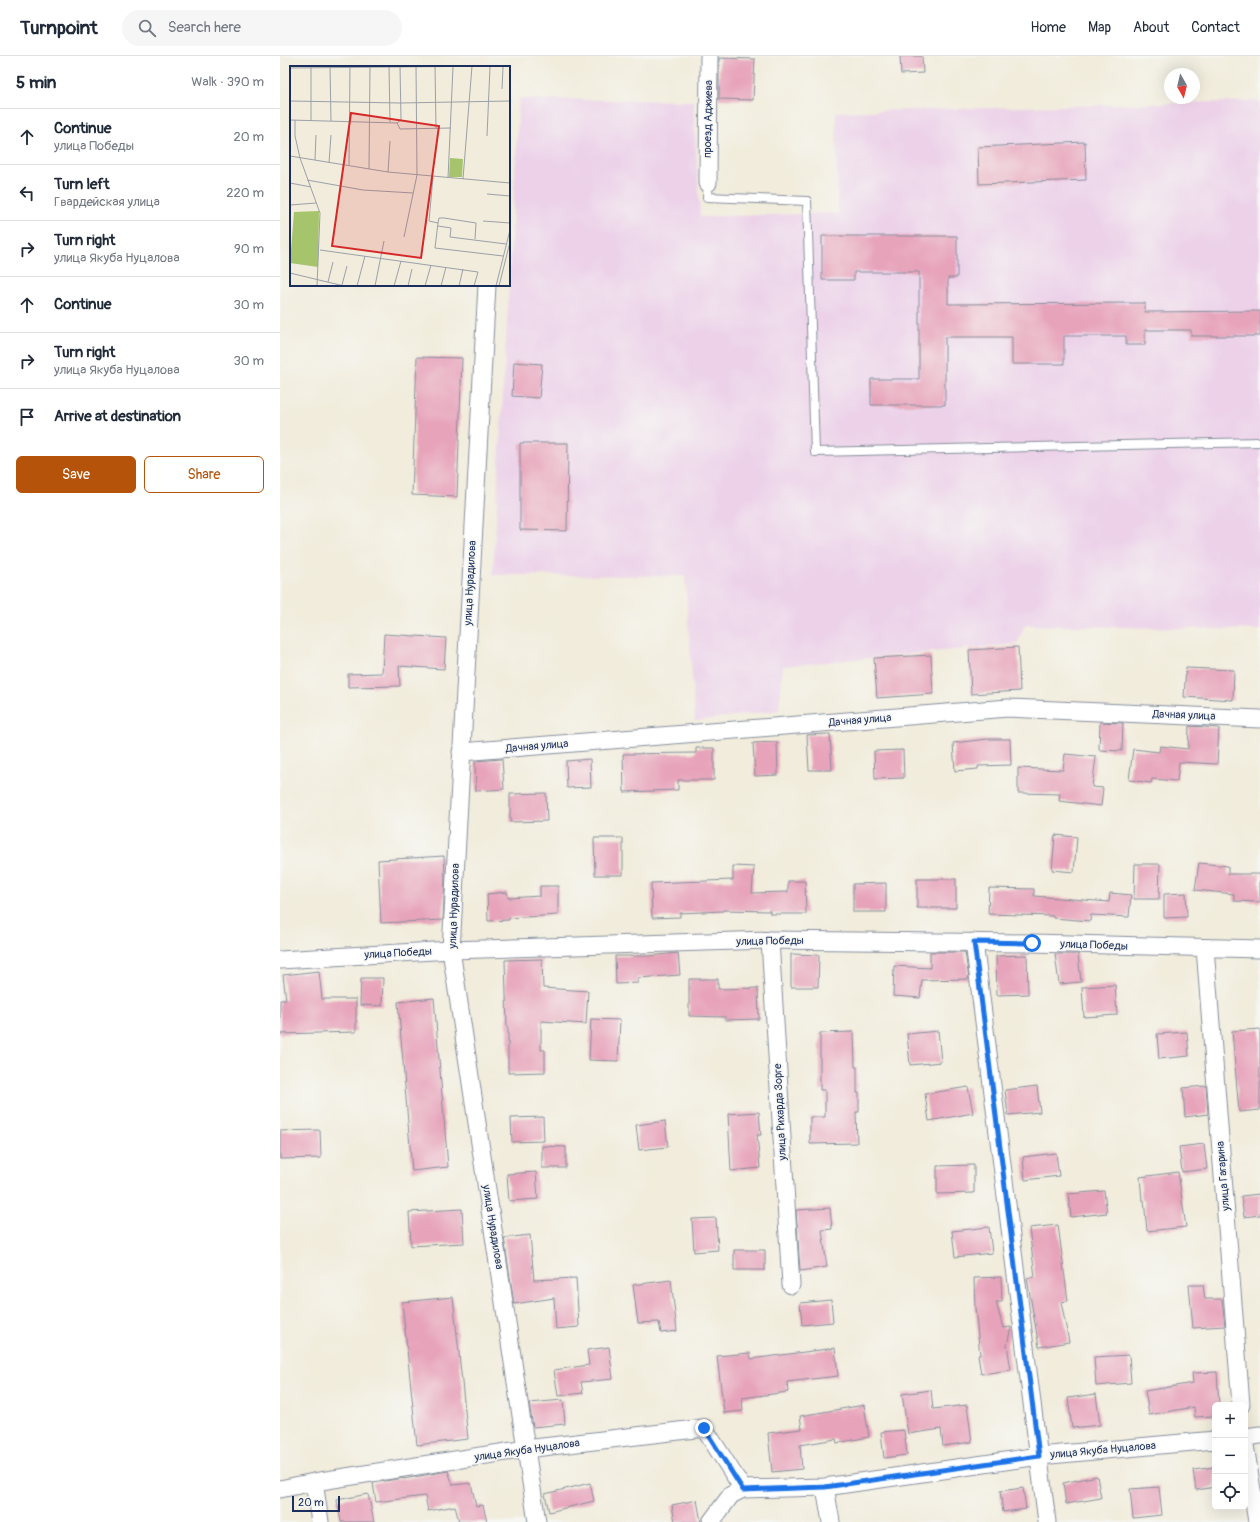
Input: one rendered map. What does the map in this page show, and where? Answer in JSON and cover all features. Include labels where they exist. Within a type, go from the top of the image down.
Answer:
[{"type":"street","name":"проезд Аджиева","points":[[708,182],[709,56]]},
{"type":"street","name":"улица Нурадилова","points":[[487,286],[451,950],[537,1522]]},
{"type":"street","name":"Дачная улица","points":[[461,752],[1008,708],[1260,719]]},
{"type":"street","name":"улица Победы","points":[[280,960],[451,950],[770,940],[974,942],[1260,949]]},
{"type":"street","name":"улица Рихарда Зорге","points":[[770,940],[790,1285]]},
{"type":"street","points":[[974,942],[1047,1522]]},
{"type":"street","name":"улица Гагарина","points":[[1205,948],[1241,1402]]},
{"type":"street","name":"улица Якуба Нуцалова","points":[[280,1489],[314,1482],[526,1449],[704,1428],[743,1490],[825,1487],[1039,1456],[1212,1440]]},
{"type":"street","points":[[1248,1436],[1260,1434]]},
{"type":"street","points":[[1248,1464],[1257,1522]]},
{"type":"street","points":[[314,1482],[320,1522]]},
{"type":"street","points":[[825,1487],[831,1522]]},
{"type":"street","points":[[711,1522],[731,1495],[743,1490]]},
{"type":"lane","points":[[708,182],[707,197],[807,202],[815,452],[1260,442]]},
{"type":"shaded area","points":[[519,99],[693,101],[700,217],[838,213],[836,112],[1164,103],[1200,104],[1200,103],[1260,101],[1260,630],[1025,625],[1017,644],[783,666],[779,710],[695,721],[685,576],[493,575],[509,286],[510,286]]},
{"type":"building","points":[[900,56],[922,56],[923,73],[901,74]]},
{"type":"building","points":[[719,58],[755,59],[753,100],[719,99]]},
{"type":"building","points":[[1085,142],[1086,180],[979,184],[978,147]]},
{"type":"building","points":[[822,236],[957,236],[957,278],[948,278],[948,304],[1145,303],[1145,312],[1260,311],[1260,336],[1191,336],[1191,330],[1145,330],[1145,345],[1126,345],[1126,336],[1064,336],[1064,364],[1012,364],[1012,337],[945,337],[945,405],[871,405],[871,379],[919,379],[919,272],[854,272],[854,280],[822,280]]},
{"type":"building","points":[[417,357],[462,358],[457,497],[412,495]]},
{"type":"building","points":[[514,362],[542,364],[539,398],[512,396]]},
{"type":"building","points":[[520,443],[568,443],[567,531],[520,530]]},
{"type":"building","points":[[384,634],[446,638],[444,669],[399,666],[400,686],[348,687],[348,674],[382,673]]},
{"type":"building","points":[[1018,647],[1020,691],[971,694],[969,650]]},
{"type":"building","points":[[931,655],[933,694],[877,698],[874,658]]},
{"type":"building","points":[[1186,668],[1234,670],[1233,700],[1184,697]]},
{"type":"building","points":[[1100,722],[1123,723],[1122,751],[1099,750]]},
{"type":"building","points":[[1189,726],[1219,728],[1217,764],[1179,762],[1177,781],[1152,779],[1151,783],[1129,780],[1133,749],[1159,752],[1160,746],[1188,749]]},
{"type":"building","points":[[830,734],[832,770],[809,770],[807,735]]},
{"type":"building","points":[[988,739],[1010,739],[1011,765],[978,766],[978,769],[955,771],[953,743]]},
{"type":"building","points":[[777,742],[778,775],[755,776],[753,743]]},
{"type":"building","points":[[696,748],[714,748],[714,780],[678,780],[678,790],[624,792],[623,754],[696,753]]},
{"type":"building","points":[[903,750],[904,778],[875,779],[874,751]]},
{"type":"building","points":[[1065,754],[1096,757],[1092,787],[1103,788],[1101,806],[1059,801],[1060,794],[1018,793],[1018,768],[1063,770]]},
{"type":"building","points":[[502,759],[504,789],[476,791],[475,761]]},
{"type":"building","points":[[590,759],[591,787],[567,788],[566,761]]},
{"type":"building","points":[[546,793],[547,821],[510,822],[510,794]]},
{"type":"building","points":[[1055,835],[1077,837],[1074,872],[1052,870]]},
{"type":"building","points":[[594,838],[623,838],[623,875],[595,875]]},
{"type":"building","points":[[444,856],[445,879],[443,920],[381,923],[378,860]]},
{"type":"building","points":[[1199,863],[1228,866],[1228,874],[1260,874],[1260,902],[1234,901],[1234,894],[1195,890]]},
{"type":"building","points":[[1135,864],[1160,864],[1159,899],[1134,899]]},
{"type":"building","points":[[733,866],[754,867],[752,893],[788,892],[788,881],[805,881],[806,914],[770,914],[770,911],[723,910],[680,913],[680,917],[652,918],[651,883],[733,880]]},
{"type":"building","points":[[917,879],[956,879],[956,908],[917,908]]},
{"type":"building","points":[[886,883],[886,912],[853,912],[853,884]]},
{"type":"building","points":[[540,886],[558,886],[558,915],[488,921],[487,894],[507,892],[508,898],[540,896]]},
{"type":"building","points":[[989,888],[1034,889],[1034,896],[1109,902],[1110,893],[1131,895],[1129,917],[1091,915],[1090,921],[1053,918],[1053,916],[988,914]]},
{"type":"building","points":[[1186,893],[1187,917],[1164,918],[1164,894]]},
{"type":"building","points":[[930,952],[965,952],[969,979],[922,980],[920,998],[893,996],[894,966],[930,968]]},
{"type":"building","points":[[678,953],[680,975],[638,978],[638,983],[616,984],[615,956],[649,956]]},
{"type":"building","points":[[791,954],[819,955],[818,987],[791,987]]},
{"type":"building","points":[[1055,954],[1078,954],[1081,982],[1059,984]]},
{"type":"building","points":[[1027,955],[1028,994],[997,995],[996,956]]},
{"type":"building","points":[[542,959],[543,988],[588,991],[586,1024],[541,1021],[541,1050],[545,1050],[545,1072],[508,1073],[505,960]]},
{"type":"building","points":[[319,971],[322,999],[356,999],[356,1032],[280,1034],[280,1000],[286,1000],[283,975]]},
{"type":"building","points":[[361,978],[383,978],[382,1006],[360,1005]]},
{"type":"building","points":[[689,979],[718,979],[718,989],[758,988],[759,1019],[725,1020],[725,1017],[689,1016]]},
{"type":"building","points":[[1115,985],[1117,1015],[1084,1017],[1082,987]]},
{"type":"building","points":[[434,998],[448,1167],[412,1171],[398,1002]]},
{"type":"building","points":[[591,1019],[620,1020],[618,1061],[589,1060]]},
{"type":"building","points":[[1260,1029],[1260,1110],[1239,1112],[1232,1031]]},
{"type":"building","points":[[938,1031],[941,1062],[910,1065],[907,1034]]},
{"type":"building","points":[[854,1032],[855,1067],[857,1067],[857,1093],[859,1093],[859,1112],[856,1112],[857,1143],[810,1144],[810,1117],[825,1117],[825,1090],[820,1090],[820,1033]]},
{"type":"building","points":[[1187,1032],[1189,1056],[1159,1059],[1157,1034]]},
{"type":"building","points":[[1037,1086],[1040,1112],[1008,1115],[1005,1090]]},
{"type":"building","points":[[1206,1086],[1208,1114],[1185,1117],[1183,1088]]},
{"type":"building","points":[[968,1087],[973,1113],[929,1121],[925,1094]]},
{"type":"building","points":[[759,1112],[761,1135],[757,1135],[760,1168],[731,1171],[728,1114]]},
{"type":"building","points":[[543,1117],[544,1141],[512,1142],[511,1118]]},
{"type":"building","points":[[665,1121],[668,1147],[639,1150],[636,1125]]},
{"type":"building","points":[[320,1130],[321,1158],[280,1159],[280,1131]]},
{"type":"building","points":[[1204,1144],[1207,1169],[1182,1172],[1179,1147]]},
{"type":"building","points":[[542,1146],[566,1147],[566,1168],[542,1168]]},
{"type":"building","points":[[1056,1153],[1059,1176],[1025,1180],[1023,1157]]},
{"type":"building","points":[[974,1165],[974,1193],[937,1194],[937,1166]]},
{"type":"building","points":[[536,1172],[538,1199],[509,1201],[507,1174]]},
{"type":"building","points":[[1178,1172],[1186,1227],[1147,1231],[1140,1177]]},
{"type":"building","points":[[1104,1191],[1107,1213],[1071,1217],[1068,1194]]},
{"type":"building","points":[[1260,1194],[1260,1215],[1244,1217],[1241,1196]]},
{"type":"building","points":[[830,1208],[832,1229],[822,1230],[827,1267],[800,1271],[796,1210]]},
{"type":"building","points":[[462,1209],[464,1243],[411,1246],[409,1212]]},
{"type":"building","points":[[716,1218],[718,1250],[694,1252],[692,1219]]},
{"type":"building","points":[[1058,1225],[1068,1301],[1061,1302],[1069,1342],[1039,1347],[1027,1278],[1035,1277],[1029,1228]]},
{"type":"building","points":[[989,1227],[992,1253],[955,1257],[952,1231]]},
{"type":"building","points":[[530,1235],[534,1280],[576,1278],[579,1327],[556,1329],[554,1298],[514,1304],[504,1238]]},
{"type":"building","points":[[734,1250],[765,1250],[765,1270],[734,1270]]},
{"type":"building","points":[[1001,1277],[1002,1302],[996,1302],[1003,1328],[1011,1327],[1007,1345],[1011,1370],[981,1374],[978,1355],[980,1355],[975,1308],[974,1278]]},
{"type":"building","points":[[671,1280],[677,1331],[661,1333],[659,1322],[638,1323],[633,1285]]},
{"type":"building","points":[[1189,1285],[1203,1285],[1205,1299],[1222,1299],[1225,1326],[1193,1328]]},
{"type":"building","points":[[453,1297],[468,1439],[417,1445],[402,1302]]},
{"type":"building","points":[[831,1300],[833,1322],[802,1325],[800,1303]]},
{"type":"building","points":[[609,1347],[613,1379],[581,1382],[583,1393],[558,1396],[554,1370],[589,1365],[587,1350]]},
{"type":"building","points":[[835,1348],[838,1376],[787,1382],[788,1392],[742,1398],[743,1411],[724,1413],[717,1356],[750,1353],[751,1359]]},
{"type":"building","points":[[1129,1355],[1131,1383],[1096,1386],[1094,1357]]},
{"type":"building","points":[[1217,1372],[1219,1402],[1212,1402],[1212,1416],[1195,1417],[1194,1407],[1149,1415],[1145,1391],[1193,1383],[1192,1373]]},
{"type":"building","points":[[931,1390],[933,1409],[967,1405],[972,1442],[943,1446],[941,1429],[908,1434],[902,1394]]},
{"type":"building","points":[[1096,1394],[1100,1425],[1072,1428],[1068,1398]]},
{"type":"building","points":[[563,1400],[565,1424],[533,1427],[529,1403]]},
{"type":"building","points":[[864,1405],[869,1437],[837,1443],[836,1439],[800,1445],[802,1469],[772,1472],[768,1433],[802,1429],[800,1416]]},
{"type":"building","points":[[904,1430],[907,1455],[884,1458],[881,1432]]},
{"type":"building","points":[[1212,1467],[1212,1487],[1196,1490],[1193,1470]]},
{"type":"building","points":[[448,1471],[453,1485],[471,1483],[476,1506],[483,1505],[487,1522],[459,1522],[455,1506],[428,1511],[425,1496],[376,1502],[373,1483]]},
{"type":"building","points":[[1097,1476],[1101,1498],[1066,1504],[1063,1483]]},
{"type":"building","points":[[590,1483],[594,1501],[549,1512],[545,1494]]},
{"type":"building","points":[[1159,1487],[1162,1515],[1133,1518],[1130,1489]]},
{"type":"building","points":[[1023,1488],[1026,1509],[1003,1512],[1000,1491]]},
{"type":"building","points":[[368,1494],[374,1522],[341,1522],[337,1500]]},
{"type":"building","points":[[697,1500],[701,1522],[675,1522],[672,1505]]},
{"type":"route","points":[[704,1428],[743,1490],[825,1487],[1039,1456],[974,942],[1032,943]]}]
